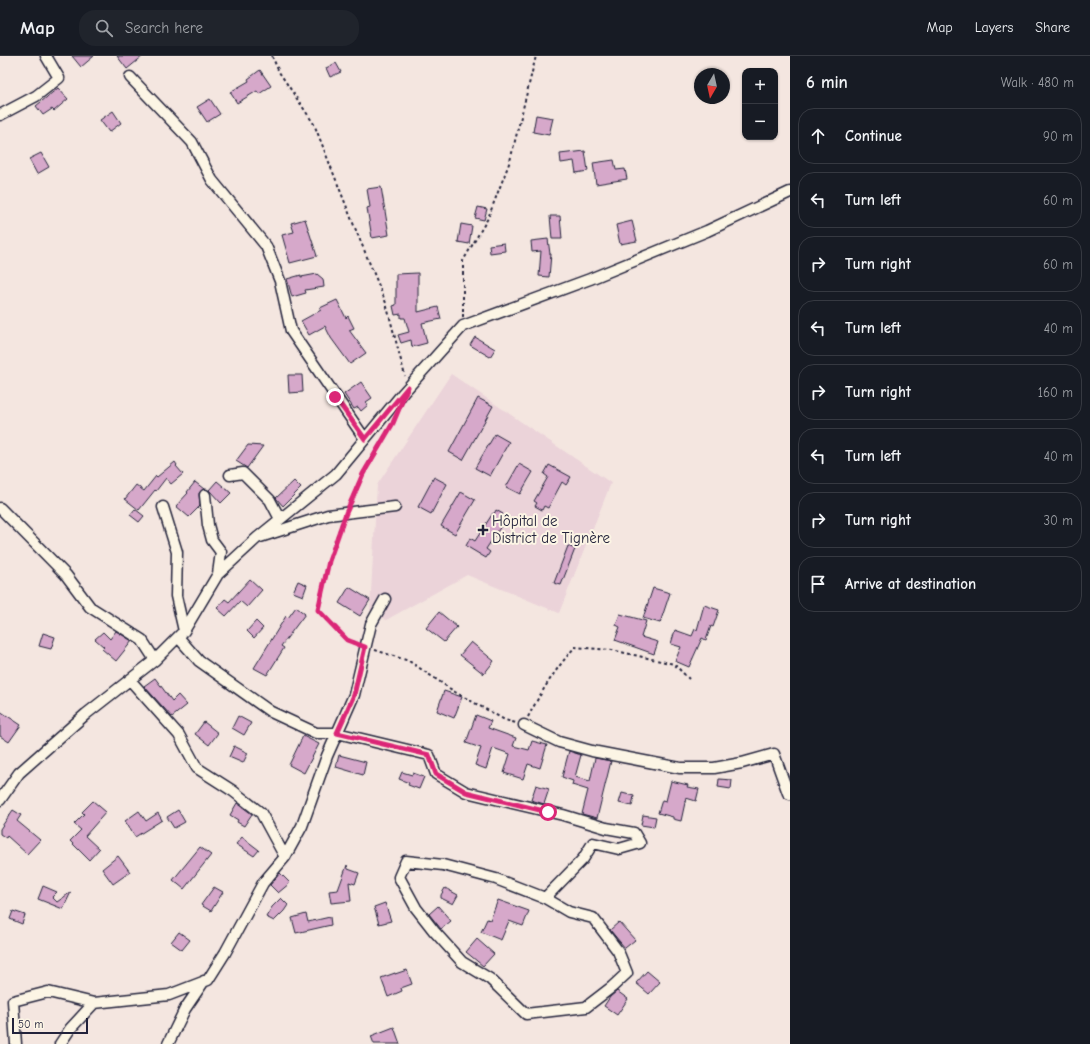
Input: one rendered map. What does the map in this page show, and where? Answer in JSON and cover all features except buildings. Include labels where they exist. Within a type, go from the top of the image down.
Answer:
[{"type":"street","points":[[0,115],[36,96],[59,78],[46,56]]},
{"type":"street","points":[[130,77],[192,142],[212,180],[266,246],[280,281],[291,331],[365,439]]},
{"type":"street","points":[[0,800],[19,773],[86,714],[155,660],[181,634],[218,574],[256,538],[336,474],[408,387],[463,326],[590,279],[707,231],[790,192]]},
{"type":"street","points":[[230,475],[243,473],[270,500],[280,519]]},
{"type":"street","points":[[205,494],[208,525],[212,540],[221,552],[218,574]]},
{"type":"street","points":[[163,507],[177,552],[176,596],[181,634],[199,662],[272,712],[316,733],[337,733],[429,755],[436,774],[466,792],[563,815],[606,828],[634,834],[640,843],[619,849],[593,843],[583,859],[545,898]]},
{"type":"street","points":[[256,538],[328,515],[395,507]]},
{"type":"street","points":[[0,508],[66,575],[90,607],[142,640],[155,660]]},
{"type":"street","points":[[16,1044],[13,1001],[48,992],[94,1004],[169,995],[208,980],[225,954],[263,883],[285,857],[302,826],[327,756],[354,695],[371,624],[385,599]]},
{"type":"street","points":[[130,680],[179,735],[197,768],[233,791],[261,813],[285,857]]},
{"type":"street","points":[[524,724],[559,742],[592,751],[680,768],[714,768],[742,763],[774,754],[788,793],[790,794]]},
{"type":"street","points":[[406,861],[443,865],[496,879],[545,898],[569,912],[593,918],[618,951],[627,972],[586,1007],[526,1014],[490,979],[462,962],[421,914],[399,877],[406,861]]},
{"type":"street","points":[[168,1044],[185,1009],[204,981]]},
{"type":"street","points":[[60,1044],[70,1029],[94,1004]]},
{"type":"path","points":[[272,56],[279,72],[314,124],[386,303],[408,387]]},
{"type":"path","points":[[463,326],[463,261],[488,218],[510,161],[536,56]]},
{"type":"path","points":[[396,416],[363,474],[346,513],[329,561],[318,610],[347,640],[409,661],[455,692],[505,720],[524,724],[537,700],[563,660],[575,647],[612,650],[674,664],[689,678]]},
{"type":"shaded area","name":"Hôpital de District de Tignère","points":[[451,374],[611,483],[559,613],[467,575],[386,620],[370,610],[377,485]]},
{"type":"place","name":"Hôpital de District de Tignère","points":[[483,530]]},
{"type":"route","points":[[335,397],[365,439],[408,387],[393,423],[363,474],[346,513],[329,561],[318,610],[347,640],[365,647],[354,695],[337,733],[429,755],[436,774],[466,792],[548,812]]}]
